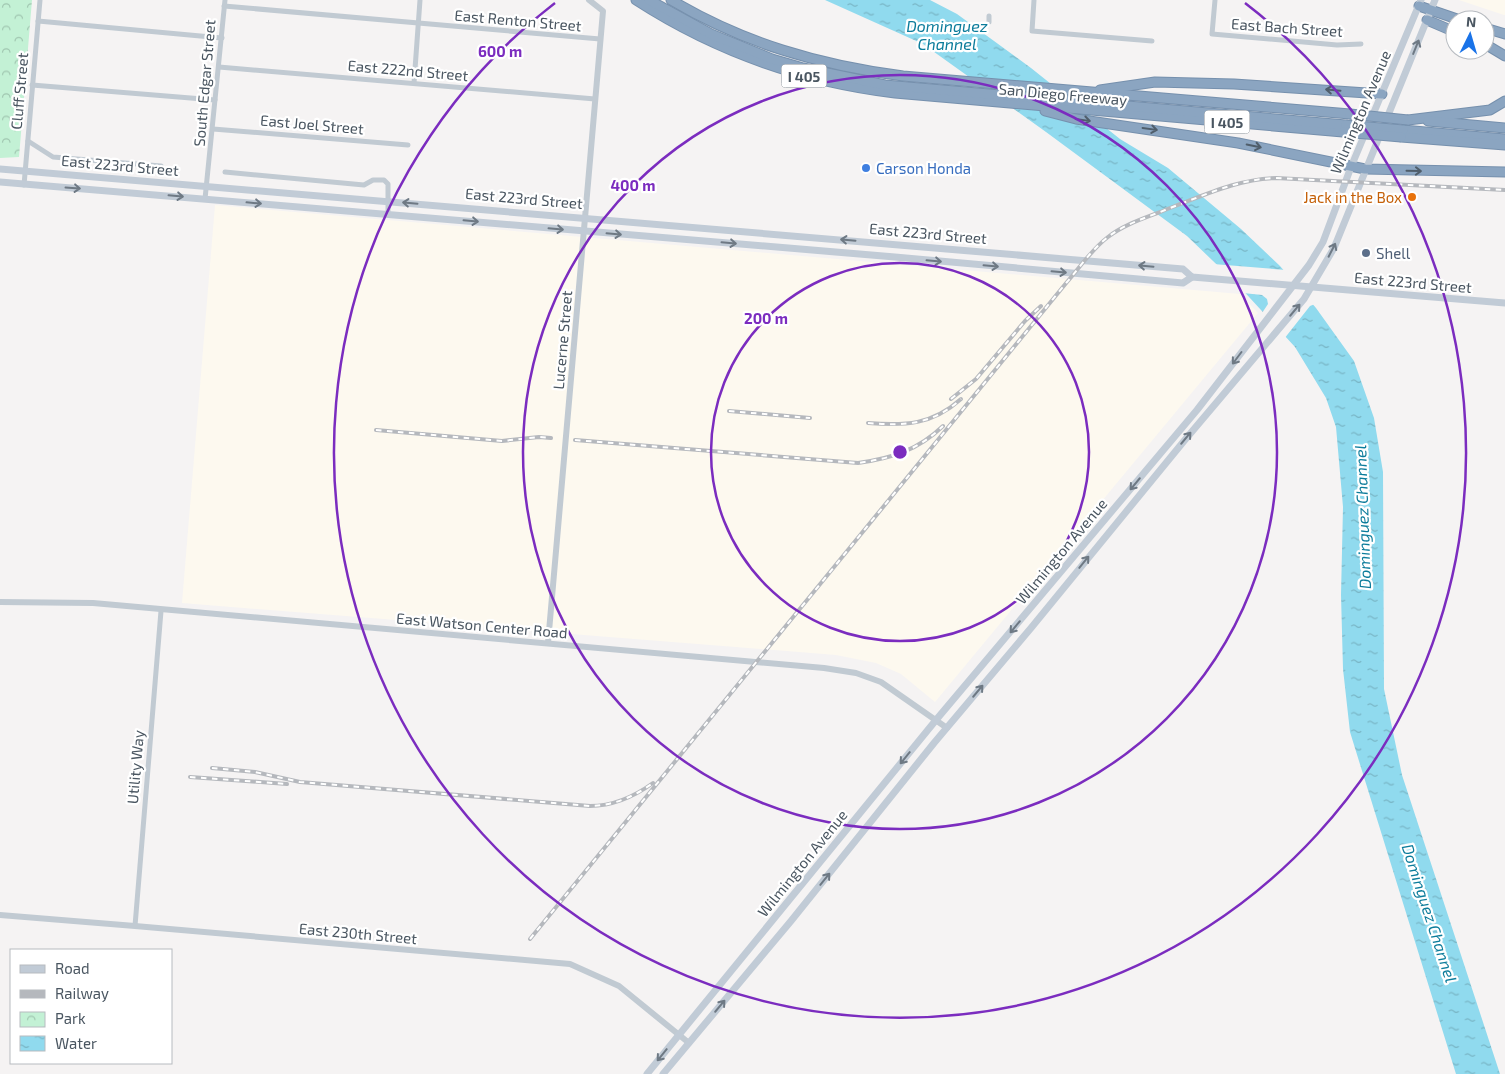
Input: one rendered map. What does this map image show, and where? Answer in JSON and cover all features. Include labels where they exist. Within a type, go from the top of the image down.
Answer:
[{"type":"highway","name":"San Diego Freeway","points":[[636,0],[715,44],[752,59],[806,76],[871,90],[1111,112],[1347,123],[1404,128],[1505,128]]},
{"type":"highway","points":[[649,0],[711,34],[772,59],[803,68],[885,85],[1347,123]]},
{"type":"highway","points":[[657,0],[732,39],[797,62],[825,70],[886,81],[971,91]]},
{"type":"highway","name":"San Diego Freeway","points":[[670,0],[734,33],[787,53],[878,73],[1082,92],[1404,128],[1505,145]]},
{"type":"highway","points":[[1420,3],[1431,11],[1445,15]]},
{"type":"highway","points":[[1427,20],[1445,28]]},
{"type":"highway","points":[[1082,92],[1155,82],[1234,84],[1382,94]]},
{"type":"highway","points":[[1404,128],[1490,110],[1505,100]]},
{"type":"highway","points":[[1019,104],[1076,119],[1238,143],[1352,168],[1505,172]]},
{"type":"highway","points":[[1404,128],[1505,134]]},
{"type":"highway","points":[[1404,128],[1505,139]]},
{"type":"main road","name":"Wilmington Avenue","points":[[664,1074],[791,921],[946,728],[1031,628],[1110,529],[1315,287],[1334,248],[1435,0]]},
{"type":"main road","name":"Wilmington Avenue","points":[[647,1074],[936,720],[1197,410],[1304,272],[1322,242],[1420,3]]},
{"type":"main road","name":"East 223rd Street","points":[[0,169],[1183,269],[1192,277],[1505,303]]},
{"type":"main road","name":"East 223rd Street","points":[[0,182],[1183,283],[1192,277]]},
{"type":"main road","points":[[1336,209],[1347,215]]},
{"type":"main road","points":[[1102,522],[1110,529]]},
{"type":"street","name":"Cluff Street","points":[[24,184],[40,0]]},
{"type":"street","name":"South Edgar Street","points":[[205,199],[225,0]]},
{"type":"street","points":[[414,83],[420,0]]},
{"type":"street","name":"Lucerne Street","points":[[548,643],[603,11],[589,0]]},
{"type":"street","points":[[1034,0],[1032,31],[1152,41]]},
{"type":"street","name":"East Bach Street","points":[[1215,0],[1212,34],[1337,45],[1361,44]]},
{"type":"street","name":"East Renton Street","points":[[224,6],[600,39]]},
{"type":"street","points":[[38,21],[222,38]]},
{"type":"street","name":"East 222nd Street","points":[[219,67],[595,99]]},
{"type":"street","points":[[32,85],[215,100]]},
{"type":"street","name":"East Joel Street","points":[[213,129],[408,145]]},
{"type":"street","points":[[28,141],[53,157],[161,166]]},
{"type":"street","points":[[226,172],[364,185],[378,179],[384,180],[388,184],[388,214]]},
{"type":"street","name":"East Watson Center Road","points":[[0,602],[93,603],[824,668],[856,673],[881,682],[946,728]]},
{"type":"street","name":"Utility Way","points":[[135,926],[161,610]]},
{"type":"street","name":"East 230th Street","points":[[0,915],[570,964],[619,986],[678,1036],[689,1043]]},
{"type":"shaded area","points":[[1459,0],[1505,0],[1505,15],[1495,12],[1495,10],[1489,10]]},
{"type":"shaded area","points":[[215,205],[1240,294],[1258,313],[935,702],[901,674],[876,663],[836,655],[182,603]]},
{"type":"green space","points":[[0,0],[32,0],[19,157],[0,158]]},
{"type":"water","name":"Dominguez Channel","points":[[825,0],[930,0],[957,14],[1031,68],[1120,139],[1168,168],[1241,229],[1280,266],[1316,308],[1354,361],[1374,418],[1383,472],[1384,689],[1402,775],[1500,1074],[1456,1074],[1350,732],[1343,669],[1341,595],[1343,507],[1336,427],[1326,398],[1295,347],[1238,285],[1187,236],[923,44]]},
{"type":"pier","points":[[1213,264],[1286,270],[1315,304],[1310,306],[1284,339],[1262,313],[1268,304],[1267,299],[1262,295],[1243,293]]},
{"type":"railway","points":[[530,939],[1081,264],[1108,237],[1130,224],[1209,193],[1248,181],[1262,179],[1276,178],[1505,190]]},
{"type":"railway","points":[[951,399],[976,379],[1025,321],[1041,306]]},
{"type":"railway","points":[[868,423],[906,424],[918,422],[939,414],[961,399]]},
{"type":"railway","points":[[729,411],[810,418]]},
{"type":"railway","points":[[575,440],[858,463],[904,452],[924,441],[943,426]]},
{"type":"railway","points":[[376,430],[502,441],[539,437],[551,438]]},
{"type":"railway","points":[[212,768],[255,772],[300,782],[590,806],[599,806],[623,799],[653,783]]},
{"type":"railway","points":[[190,777],[287,784]]},
{"type":"place","name":"Carson Honda","points":[[866,168]]},
{"type":"place","name":"Jack in the Box","points":[[1412,197]]},
{"type":"place","name":"Shell","points":[[1366,253]]}]
